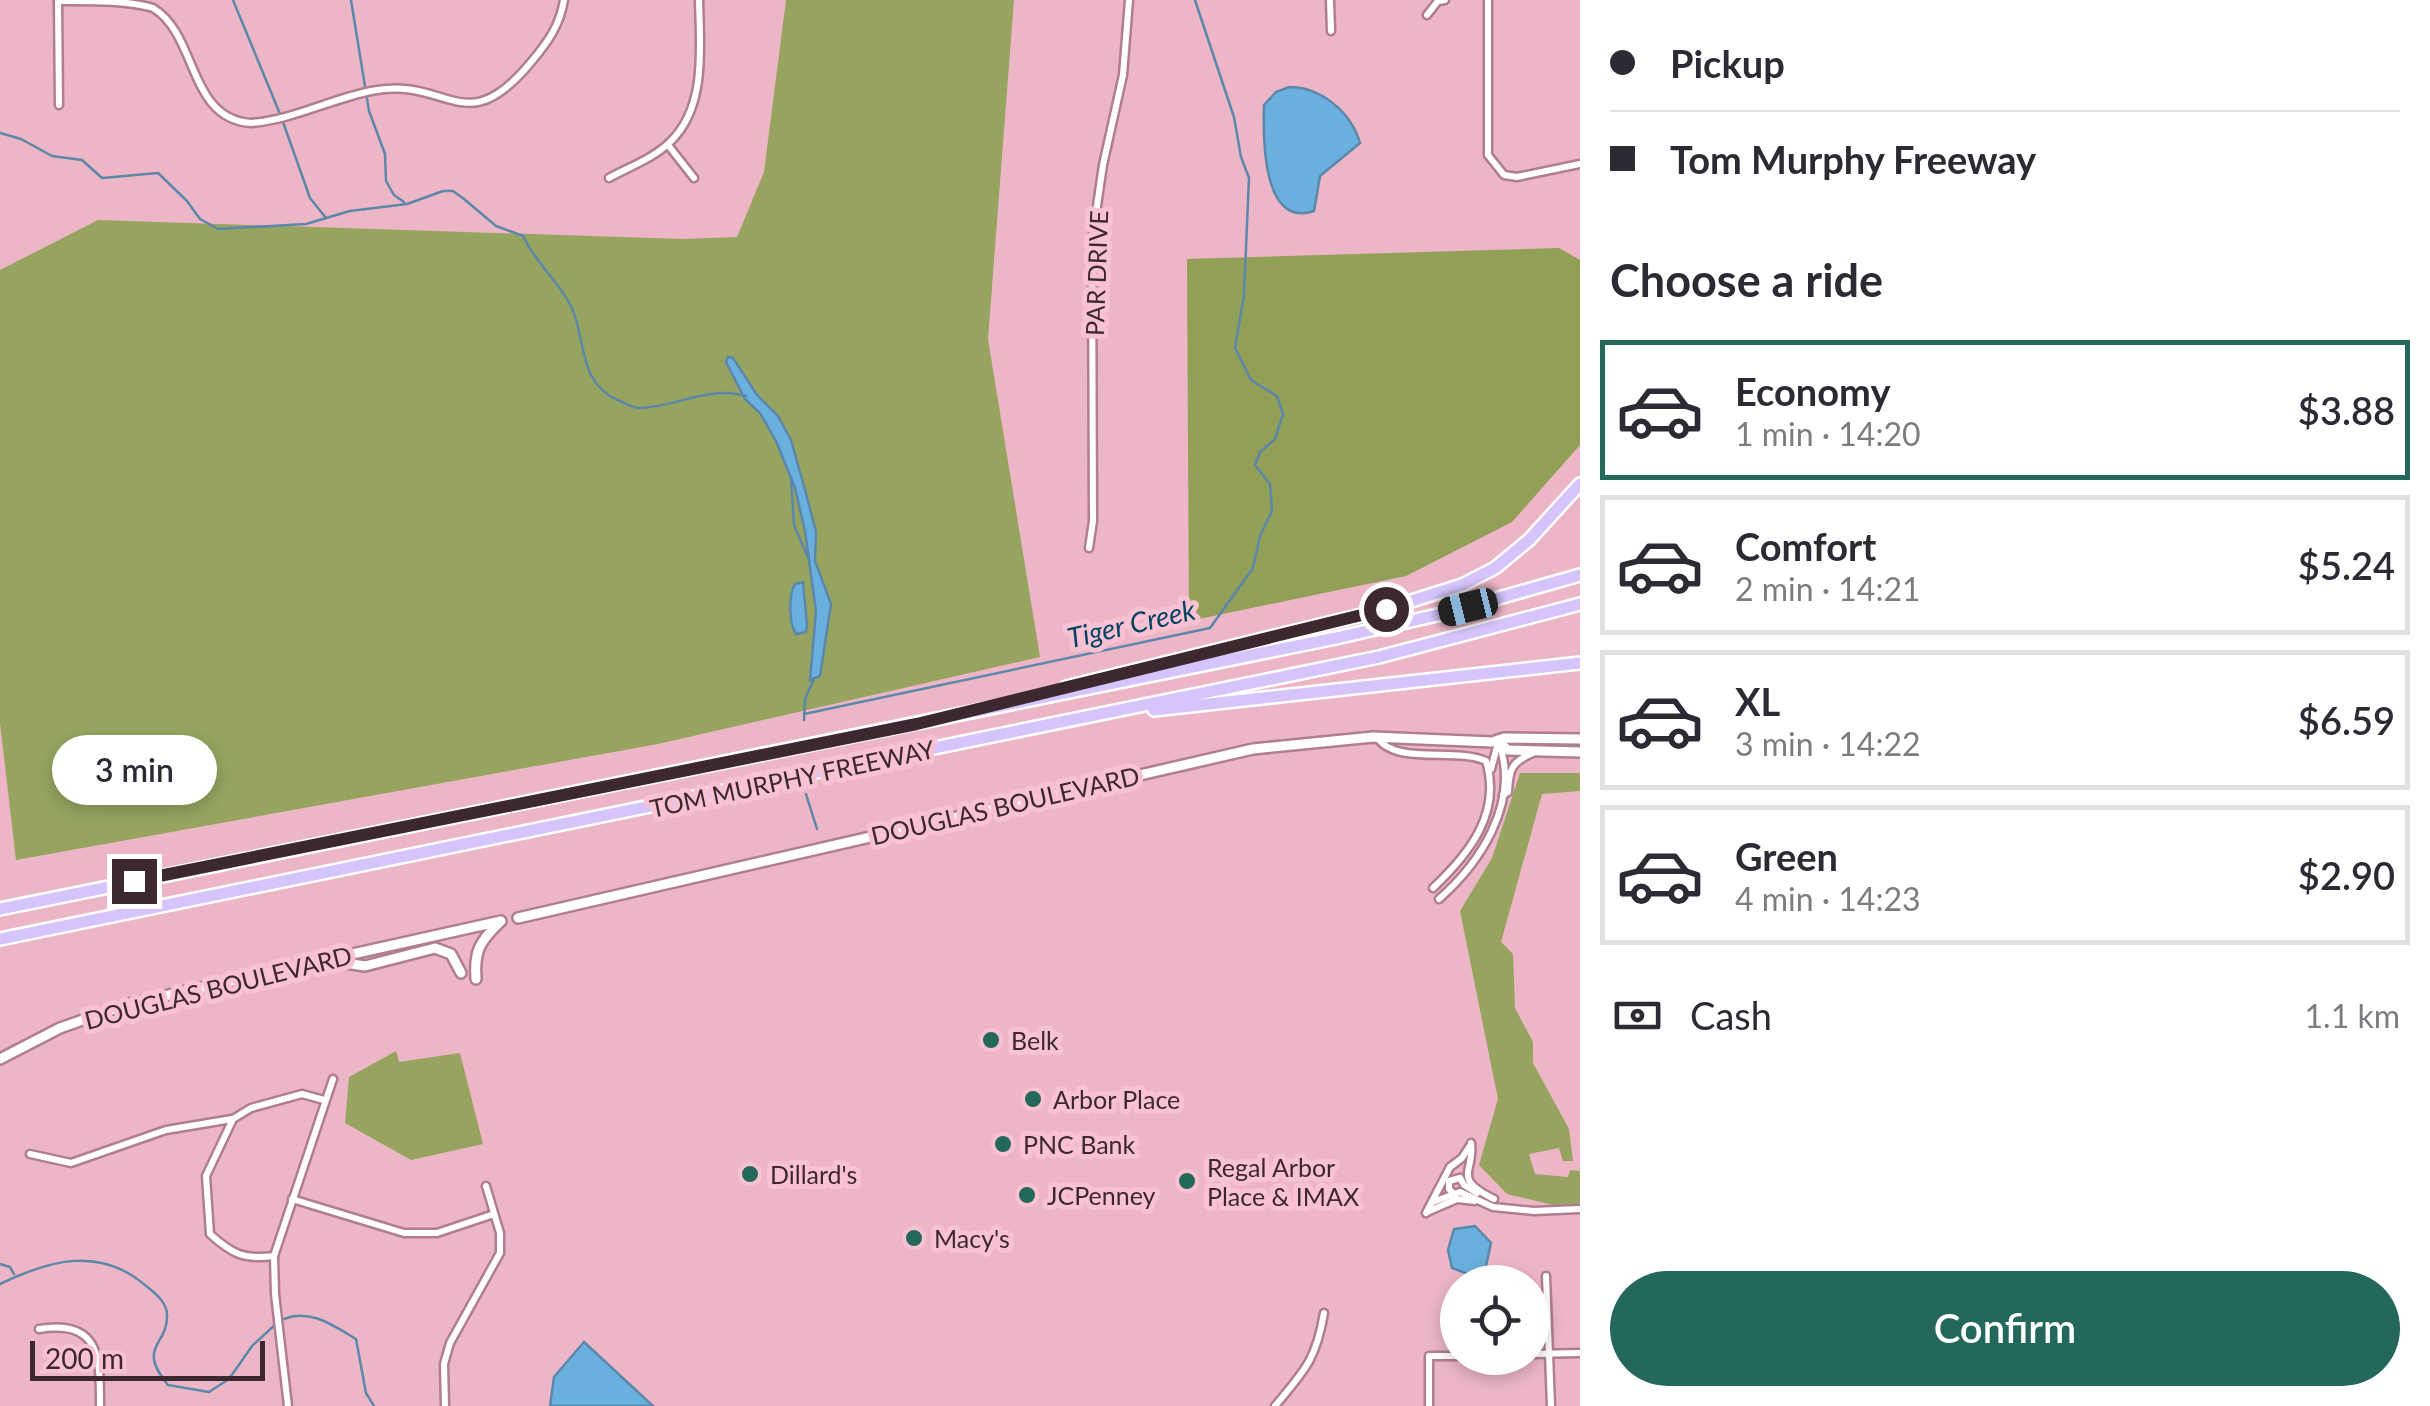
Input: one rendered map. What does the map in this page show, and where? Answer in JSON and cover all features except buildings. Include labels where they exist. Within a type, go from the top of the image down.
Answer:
[{"type":"highway","points":[[917,724],[1446,592],[1478,578],[1510,557],[1580,484]]},
{"type":"highway","name":"TOM MURPHY FREEWAY","points":[[0,909],[1391,626],[1580,575]]},
{"type":"highway","name":"TOM MURPHY FREEWAY","points":[[0,939],[1414,650],[1580,604]]},
{"type":"highway","points":[[1090,717],[1580,663]]},
{"type":"main road","name":"DOUGLAS BOULEVARD","points":[[518,918],[1253,749],[1377,737],[1498,742],[1504,738],[1580,739]]},
{"type":"main road","name":"DOUGLAS BOULEVARD","points":[[1498,742],[1508,750],[1580,752]]},
{"type":"main road","name":"DOUGLAS BOULEVARD","points":[[0,1059],[60,1028],[105,1012],[501,921],[480,941],[474,954],[476,980]]},
{"type":"main road","points":[[325,960],[365,966],[435,948],[451,954],[460,973]]},
{"type":"street","points":[[59,105],[58,0],[128,1],[152,8],[168,22],[212,104],[226,116],[251,123],[382,90],[410,89],[464,103],[496,97],[516,80],[548,41],[564,0]]},
{"type":"street","points":[[609,178],[668,145],[688,120],[696,98],[699,0]]},
{"type":"street","name":"PAR DRIVE","points":[[1088,548],[1093,521],[1092,240],[1124,75],[1129,0]]},
{"type":"street","points":[[1330,0],[1331,31]]},
{"type":"street","points":[[1427,15],[1438,1],[1445,0]]},
{"type":"street","points":[[1488,0],[1488,155],[1504,174],[1517,177],[1580,164]]},
{"type":"street","points":[[668,145],[694,178]]},
{"type":"street","points":[[1377,737],[1382,745],[1398,753],[1472,754],[1486,760],[1492,789],[1484,823],[1464,858],[1433,888]]},
{"type":"street","points":[[1490,774],[1498,742]]},
{"type":"street","points":[[1439,899],[1466,876],[1491,837],[1502,796],[1503,754],[1498,742]]},
{"type":"street","points":[[1502,796],[1508,792],[1509,768],[1540,751]]},
{"type":"street","points":[[288,1406],[274,1256],[333,1079]]},
{"type":"street","points":[[30,1154],[71,1162],[166,1130],[233,1119],[251,1108],[302,1094],[324,1100]]},
{"type":"street","points":[[233,1119],[206,1176],[210,1234],[237,1256],[274,1256]]},
{"type":"street","points":[[1501,1205],[1468,1178],[1470,1145],[1462,1158],[1456,1185],[1426,1212],[1457,1198],[1493,1206],[1534,1210],[1580,1209]]},
{"type":"street","points":[[1434,1202],[1437,1188],[1450,1167],[1462,1158]]},
{"type":"street","points":[[1450,1167],[1456,1185],[1482,1202]]},
{"type":"street","points":[[1437,1188],[1456,1185],[1494,1198]]},
{"type":"street","points":[[445,1406],[444,1364],[450,1344],[500,1252],[500,1233],[486,1186]]},
{"type":"street","points":[[292,1199],[404,1233],[437,1233],[494,1214]]},
{"type":"street","points":[[1275,1406],[1308,1366],[1318,1345],[1324,1313]]},
{"type":"street","points":[[40,1329],[62,1325],[80,1331],[92,1343],[99,1355],[100,1406]]},
{"type":"street","points":[[1551,1406],[1550,1354],[1580,1353]]},
{"type":"street","points":[[1429,1406],[1429,1356],[1440,1356]]},
{"type":"green space","points":[[786,0],[1014,0],[988,339],[1040,657],[658,744],[16,860],[0,723],[0,270],[98,220],[683,239],[737,237],[764,172]]},
{"type":"green space","points":[[1559,248],[1580,260],[1580,445],[1512,522],[1406,576],[1189,621],[1187,259]]},
{"type":"green space","points":[[1520,773],[1580,773],[1580,791],[1542,794],[1501,942],[1513,954],[1515,1008],[1533,1042],[1533,1063],[1569,1129],[1573,1161],[1563,1161],[1559,1148],[1529,1154],[1535,1174],[1568,1177],[1570,1170],[1580,1171],[1580,1208],[1574,1210],[1507,1194],[1479,1165],[1498,1099],[1460,911],[1492,858]]},
{"type":"green space","points":[[396,1051],[399,1062],[460,1053],[483,1144],[411,1160],[345,1123],[349,1077]]},
{"type":"water","points":[[1289,87],[1312,91],[1333,103],[1350,121],[1360,143],[1320,176],[1314,211],[1297,213],[1284,207],[1269,177],[1264,105],[1276,92]]},
{"type":"water","points":[[728,357],[733,358],[757,395],[778,416],[791,440],[816,532],[815,561],[831,604],[820,676],[810,680],[816,611],[795,488],[776,441],[760,413],[745,399],[726,362]]},
{"type":"water","points":[[803,582],[807,625],[806,632],[796,634],[791,595],[795,584]]},
{"type":"water","points":[[1475,1226],[1491,1243],[1486,1265],[1451,1265],[1448,1250],[1454,1229]]},
{"type":"water","points":[[584,1342],[653,1406],[550,1406],[554,1377]]},
{"type":"waterway","points":[[233,0],[280,114]]},
{"type":"waterway","points":[[351,0],[369,111],[385,154],[386,181],[394,195],[404,202]]},
{"type":"waterway","name":"Tiger Creek","points":[[804,714],[1210,628],[1253,568],[1260,536],[1272,511],[1270,484],[1255,465],[1260,452],[1275,439],[1283,414],[1277,396],[1251,380],[1235,348],[1244,295],[1249,178],[1234,117],[1195,0]]},
{"type":"waterway","points":[[283,122],[310,198],[326,218]]},
{"type":"waterway","points":[[0,133],[21,139],[52,156],[82,160],[102,178],[158,173],[200,219],[218,229],[306,224],[350,211],[407,204],[453,191],[496,226],[523,236],[571,306],[589,371],[604,392],[639,408],[718,393],[746,396]]},
{"type":"waterway","points":[[791,477],[794,525],[809,560]]},
{"type":"waterway","points":[[804,720],[805,699],[814,679]]},
{"type":"waterway","points":[[806,794],[817,829]]},
{"type":"waterway","points":[[0,1284],[56,1263],[74,1261],[92,1261],[128,1273],[156,1295],[166,1310],[166,1325],[154,1354],[159,1372],[168,1385],[209,1392],[229,1379],[252,1346],[277,1323]]},
{"type":"waterway","points":[[0,1264],[10,1267],[14,1274]]},
{"type":"waterway","points":[[284,1319],[312,1317],[356,1339],[366,1393],[374,1406]]},
{"type":"place","name":"Belk","points":[[991,1040]]},
{"type":"place","name":"Arbor Place","points":[[1033,1099]]},
{"type":"place","name":"PNC Bank","points":[[1003,1144]]},
{"type":"place","name":"Dillard's","points":[[750,1174]]},
{"type":"place","name":"Regal Arbor Place & IMAX","points":[[1187,1181]]},
{"type":"place","name":"JCPenney","points":[[1027,1195]]},
{"type":"place","name":"Macy's","points":[[914,1238]]},
{"type":"route","points":[[134,881],[917,724],[1386,609]]}]
